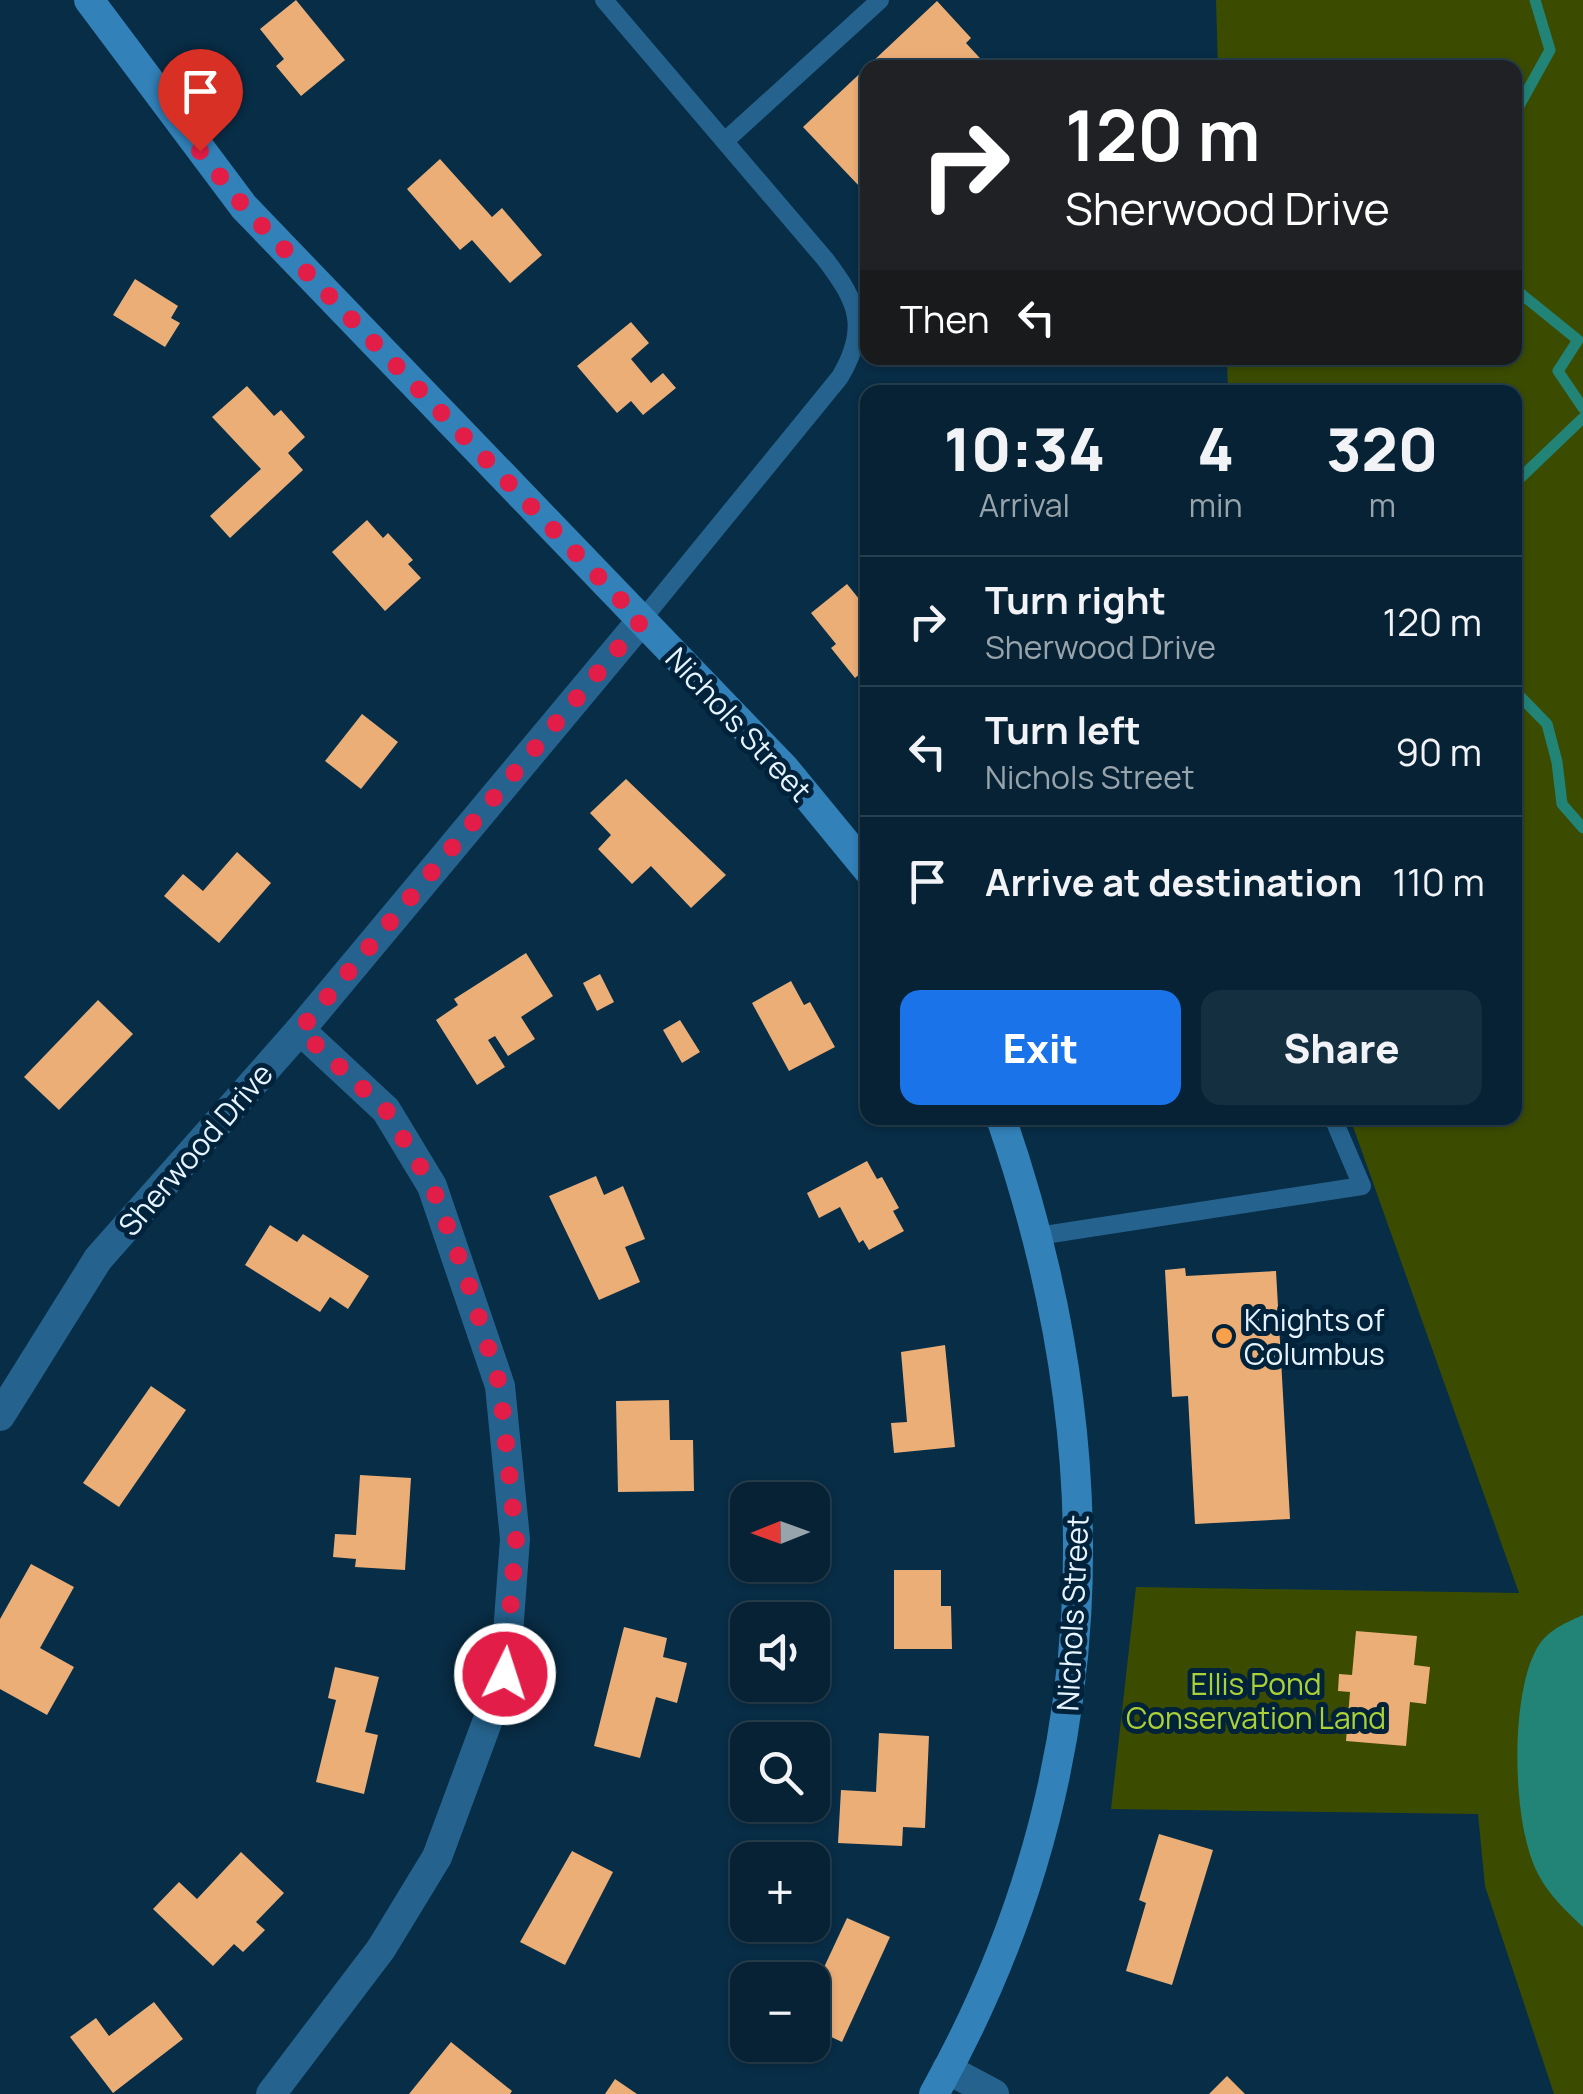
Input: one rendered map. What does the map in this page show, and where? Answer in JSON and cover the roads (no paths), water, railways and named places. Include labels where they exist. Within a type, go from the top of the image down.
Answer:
[{"type":"main road","name":"Nichols Street","points":[[89,0],[244,207],[785,768],[860,860]]},
{"type":"main road","name":"Nichols Street","points":[[941,2082],[982,2000],[1048,1813],[1074,1666],[1080,1582],[1072,1411],[1038,1236],[1003,1125]]},
{"type":"street","name":"Sherwood Drive","points":[[0,1416],[98,1259],[300,1030],[641,621]]},
{"type":"street","points":[[271,2094],[381,1949],[437,1857],[505,1674],[516,1539],[500,1386],[432,1186],[386,1110],[300,1030]]},
{"type":"street","points":[[941,2082],[994,2094]]},
{"type":"lane","points":[[604,0],[845,285],[858,330],[855,351],[840,377],[641,621]]},
{"type":"lane","points":[[725,141],[880,0]]},
{"type":"lane","points":[[1038,1236],[1362,1186],[1336,1125]]},
{"type":"waterway","points":[[1522,100],[1550,50],[1535,0]]},
{"type":"waterway","points":[[1522,295],[1578,340],[1558,371],[1583,408]]},
{"type":"waterway","points":[[1522,476],[1583,418]]},
{"type":"waterway","points":[[1522,698],[1547,724],[1562,804],[1583,828]]},
{"type":"place","name":"Knights of Columbus","points":[[1224,1336]]},
{"type":"park label","name":"Ellis Pond Conservation Land","points":[[1256,1700]]}]
